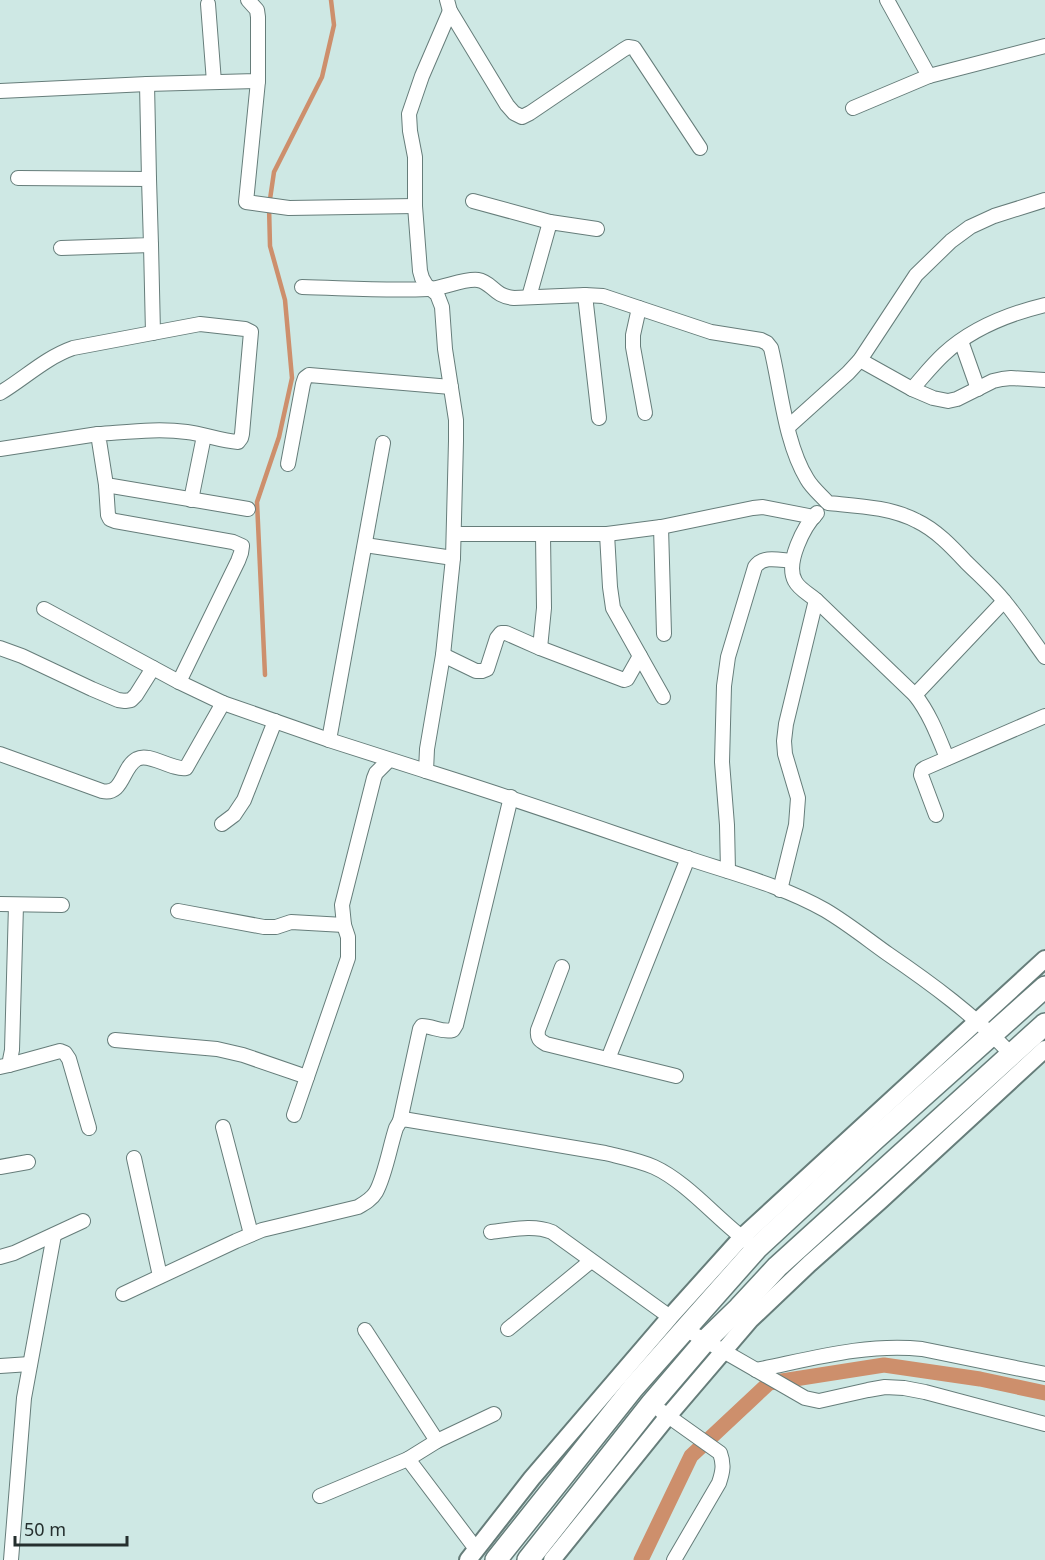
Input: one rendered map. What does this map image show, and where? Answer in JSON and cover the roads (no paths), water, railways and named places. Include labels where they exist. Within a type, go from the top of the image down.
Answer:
[{"type":"highway","points":[[495,1560],[633,1388],[678,1323],[750,1243],[875,1139],[985,1028],[1045,987]]},
{"type":"highway","points":[[528,1560],[660,1410],[714,1346],[739,1308],[777,1268],[1045,1024]]},
{"type":"street","points":[[248,0],[257,10],[258,17],[258,81],[246,202],[289,208],[415,206]]},
{"type":"street","points":[[887,0],[929,76]]},
{"type":"street","points":[[208,4],[214,82]]},
{"type":"street","points":[[448,6],[514,113],[522,117],[530,113],[623,50],[628,47],[634,48],[700,148]]},
{"type":"street","points":[[426,771],[443,655],[453,558],[456,420],[442,307],[437,294],[430,289],[420,271],[415,206],[415,157],[409,114],[448,6]]},
{"type":"street","points":[[853,108],[929,76],[1045,46]]},
{"type":"street","points":[[0,91],[258,81]]},
{"type":"street","points":[[147,84],[153,333]]},
{"type":"street","points":[[18,178],[149,179]]},
{"type":"street","points":[[788,427],[860,360],[916,275],[951,241],[970,227],[994,216],[1045,200]]},
{"type":"street","points":[[474,201],[550,222],[597,229]]},
{"type":"street","points":[[529,297],[550,222]]},
{"type":"street","points":[[61,248],[151,245]]},
{"type":"street","points":[[302,287],[430,289],[475,280],[484,282],[503,296],[603,296],[711,332],[767,343],[771,348],[795,452],[808,480],[828,503],[879,509],[918,521],[935,532],[990,585],[1045,657]]},
{"type":"street","points":[[585,295],[599,418]]},
{"type":"street","points":[[912,389],[943,355],[984,326],[1045,305]]},
{"type":"street","points":[[639,308],[633,335],[633,347],[645,414]]},
{"type":"street","points":[[0,393],[60,353],[73,348],[200,324],[245,329],[251,332],[241,438],[238,442],[187,432],[168,431],[98,434],[0,449]]},
{"type":"street","points":[[961,341],[978,389]]},
{"type":"street","points":[[860,360],[912,389],[933,398],[948,401],[1002,379],[1045,380]]},
{"type":"street","points":[[288,464],[303,384],[309,375],[451,387]]},
{"type":"street","points":[[98,434],[110,519],[233,542],[242,546],[238,561],[179,682]]},
{"type":"street","points":[[191,500],[204,436]]},
{"type":"street","points":[[329,740],[383,444]]},
{"type":"street","points":[[106,485],[248,509]]},
{"type":"street","points":[[828,503],[806,526],[792,561],[791,571],[794,579],[798,586],[816,600],[915,695],[931,720],[947,758]]},
{"type":"street","points":[[455,534],[607,534],[661,527],[764,507],[814,516]]},
{"type":"street","points":[[661,527],[664,634]]},
{"type":"street","points":[[607,534],[613,608],[663,697]]},
{"type":"street","points":[[540,648],[544,608],[543,535]]},
{"type":"street","points":[[365,545],[453,558]]},
{"type":"street","points":[[728,871],[721,741],[728,657],[755,567],[764,560],[792,561]]},
{"type":"street","points":[[780,890],[796,825],[798,798],[785,754],[786,724],[816,600]]},
{"type":"street","points":[[915,695],[1004,602]]},
{"type":"street","points":[[44,609],[179,682],[223,703],[728,871],[824,909],[933,985],[985,1028],[1011,1054]]},
{"type":"street","points":[[443,655],[476,671],[482,671],[487,669],[497,638],[501,633],[506,633],[624,680],[627,679],[640,656]]},
{"type":"street","points":[[0,648],[92,689],[125,701],[131,700],[136,695],[153,668]]},
{"type":"street","points":[[0,754],[102,791],[114,791],[130,764],[141,757],[174,768],[186,768],[223,703]]},
{"type":"street","points":[[936,815],[921,775],[925,768],[1045,716]]},
{"type":"street","points":[[222,824],[234,815],[244,800],[266,718]]},
{"type":"street","points":[[294,1115],[348,958],[348,937],[342,905],[374,778],[389,760]]},
{"type":"street","points":[[123,1294],[251,1234],[278,1225],[358,1207],[368,1202],[376,1193],[400,1121],[420,1029],[422,1026],[427,1026],[449,1031],[453,1030],[456,1025],[511,797]]},
{"type":"street","points":[[608,1059],[688,858]]},
{"type":"street","points":[[0,904],[62,905]]},
{"type":"street","points":[[4,1066],[12,1050],[16,904]]},
{"type":"street","points":[[178,911],[264,927],[276,927],[291,922],[344,925]]},
{"type":"street","points":[[985,1028],[1045,959]]},
{"type":"street","points":[[562,967],[538,1030],[537,1036],[540,1041],[676,1076]]},
{"type":"street","points":[[115,1040],[217,1049],[243,1055],[307,1077]]},
{"type":"street","points":[[714,1346],[750,1320],[1045,1049]]},
{"type":"street","points":[[4,1066],[60,1051],[65,1053],[69,1059],[89,1128]]},
{"type":"street","points":[[400,1121],[411,1119],[634,1160],[655,1168],[675,1180],[750,1243]]},
{"type":"street","points":[[224,1127],[251,1234]]},
{"type":"street","points":[[134,1158],[160,1276]]},
{"type":"street","points":[[0,1167],[28,1161]]},
{"type":"street","points":[[1,1259],[83,1221]]},
{"type":"street","points":[[490,1232],[522,1228],[546,1229],[552,1232],[678,1323],[805,1398],[819,1401],[885,1387],[903,1388],[1045,1424]]},
{"type":"street","points":[[11,1560],[24,1398],[54,1235]]},
{"type":"street","points":[[508,1329],[591,1261]]},
{"type":"street","points":[[408,1460],[472,1554],[532,1478],[678,1323]]},
{"type":"street","points":[[365,1330],[437,1441]]},
{"type":"street","points":[[756,1370],[848,1351],[903,1347],[1045,1374]]},
{"type":"street","points":[[0,1366],[30,1364]]},
{"type":"street","points":[[552,1560],[660,1410],[720,1453],[723,1461],[719,1483],[674,1560]]},
{"type":"street","points":[[320,1496],[408,1460],[437,1441],[494,1414]]},
{"type":"waterway","points":[[265,675],[257,502],[279,437],[292,378],[285,300],[270,246],[269,206],[274,172],[322,77],[334,25],[331,0]]},
{"type":"waterway","points":[[641,1560],[691,1456],[769,1383],[884,1365],[980,1379],[1045,1393]]}]
